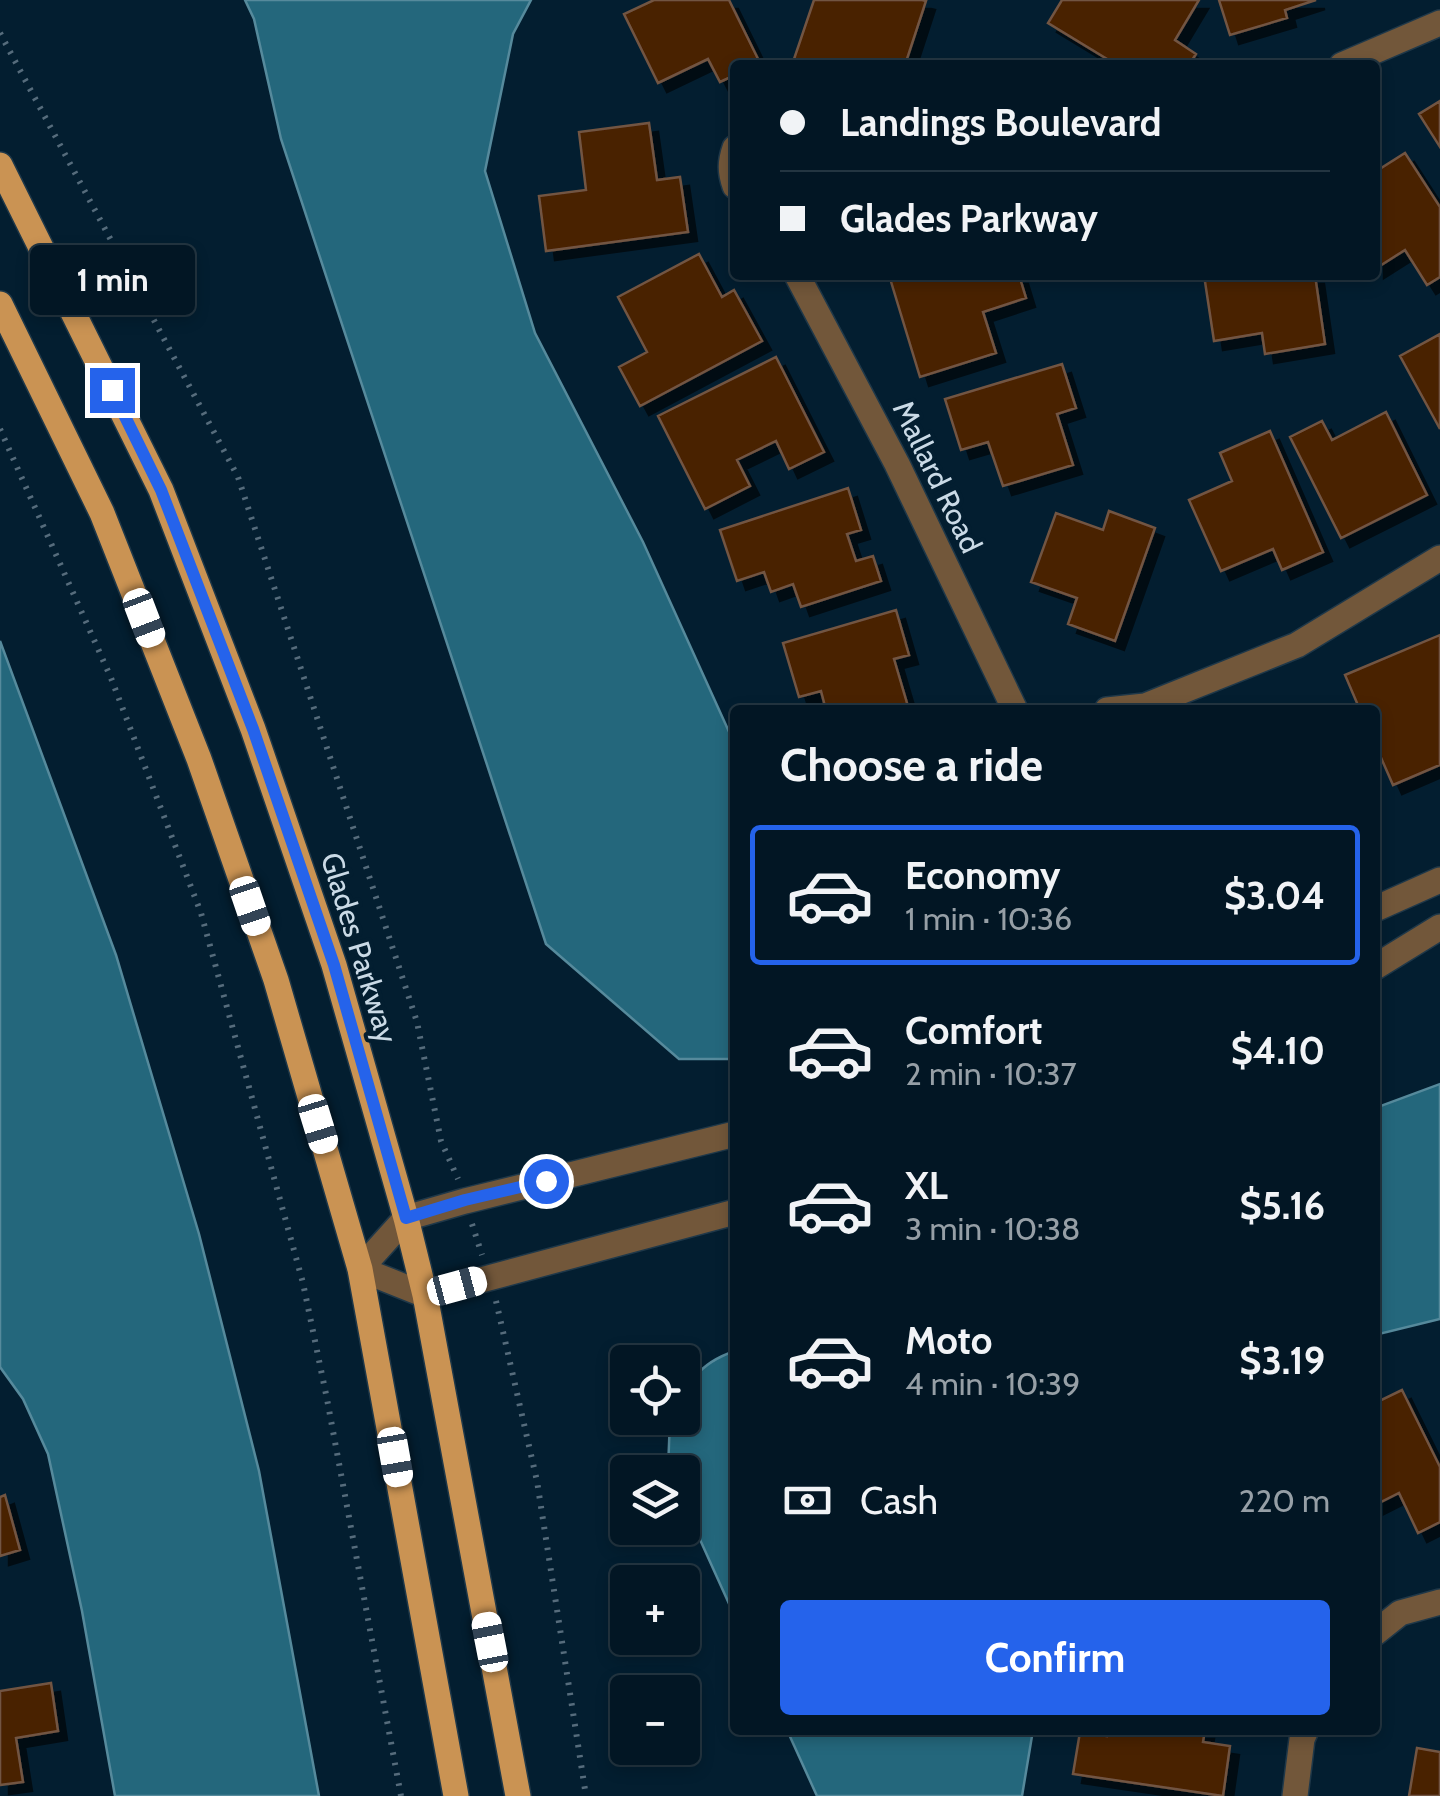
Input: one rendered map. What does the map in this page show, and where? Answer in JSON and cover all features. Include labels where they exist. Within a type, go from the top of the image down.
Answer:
[{"type":"main road","name":"Glades Parkway","points":[[0,165],[161,490],[246,710],[334,965],[425,1295],[518,1796]]},
{"type":"main road","points":[[0,304],[102,514],[199,758],[276,980],[360,1269],[456,1796]]},
{"type":"street","points":[[1354,60],[1440,23]]},
{"type":"street","name":"Mallard Road","points":[[800,280],[896,464],[1013,705]]},
{"type":"street","points":[[1147,705],[1297,645],[1440,558]]},
{"type":"street","points":[[1380,907],[1440,880]]},
{"type":"street","points":[[1380,965],[1440,927]]},
{"type":"street","points":[[730,1135],[406,1218],[360,1269],[425,1295],[730,1213]]},
{"type":"street","points":[[1380,1629],[1400,1613],[1440,1602]]},
{"type":"street","points":[[1294,1796],[1304,1735]]},
{"type":"path","points":[[0,32],[238,476],[417,1022],[441,1141],[456,1173],[501,1320],[537,1480],[586,1796]]},
{"type":"path","points":[[0,429],[111,678],[201,913],[302,1283],[328,1399],[401,1796]]},
{"type":"water","points":[[245,0],[531,0],[513,34],[485,171],[535,333],[643,542],[730,734],[730,1059],[679,1059],[546,944],[281,139],[254,19]]},
{"type":"water","points":[[0,641],[116,955],[199,1234],[259,1471],[319,1796],[115,1796],[82,1611],[48,1454],[23,1399],[0,1367]]},
{"type":"water","points":[[1440,1084],[1440,1319],[1380,1334],[1380,1106]]},
{"type":"water","points":[[730,1353],[730,1606],[700,1540],[700,1455],[669,1455],[669,1435],[700,1435],[700,1372]]},
{"type":"water","points":[[789,1735],[1032,1735],[1022,1796],[817,1796]]},
{"type":"building","points":[[654,0],[729,0],[759,60],[730,60],[730,77],[720,82],[708,59],[658,83],[624,14]]},
{"type":"building","points":[[814,0],[926,1],[907,60],[794,60]]},
{"type":"building","points":[[1062,0],[1199,0],[1175,40],[1196,54],[1192,60],[1109,60],[1048,23]]},
{"type":"building","points":[[1219,0],[1316,0],[1285,10],[1287,18],[1230,35]]},
{"type":"building","points":[[1440,101],[1440,147],[1419,114]]},
{"type":"building","points":[[649,123],[657,180],[680,177],[688,232],[546,251],[539,196],[586,190],[579,132]]},
{"type":"building","points":[[1405,153],[1440,207],[1440,277],[1427,285],[1405,250],[1380,266],[1380,169]]},
{"type":"building","points":[[699,254],[722,297],[734,290],[762,341],[640,406],[619,367],[647,352],[618,297]]},
{"type":"building","points":[[891,280],[1021,280],[1026,298],[983,312],[996,353],[920,377]]},
{"type":"building","points":[[1205,280],[1316,280],[1325,344],[1265,354],[1262,333],[1214,341]]},
{"type":"building","points":[[1440,334],[1440,429],[1400,356]]},
{"type":"building","points":[[776,357],[824,452],[789,469],[776,441],[737,460],[750,486],[705,509],[658,416]]},
{"type":"building","points":[[1062,364],[1076,408],[1057,414],[1073,465],[1003,486],[988,442],[961,450],[945,399]]},
{"type":"building","points":[[1386,412],[1427,495],[1341,538],[1290,437],[1322,421],[1332,440]]},
{"type":"building","points":[[1270,431],[1323,552],[1282,570],[1273,549],[1221,571],[1189,500],[1232,481],[1220,453]]},
{"type":"building","points":[[848,488],[861,530],[847,534],[856,561],[873,556],[881,581],[801,607],[793,584],[771,592],[764,572],[737,581],[720,530]]},
{"type":"building","points":[[1109,511],[1155,528],[1115,641],[1068,624],[1077,598],[1031,582],[1056,513],[1103,530]]},
{"type":"building","points":[[896,610],[909,655],[894,659],[908,705],[825,705],[821,691],[799,697],[783,643]]},
{"type":"building","points":[[1440,635],[1440,765],[1393,785],[1380,755],[1380,705],[1358,705],[1345,675]]},
{"type":"building","points":[[1402,1390],[1440,1467],[1440,1522],[1418,1533],[1399,1493],[1380,1502],[1380,1401]]},
{"type":"building","points":[[5,1495],[20,1550],[0,1556],[0,1497]]},
{"type":"building","points":[[51,1683],[58,1731],[16,1738],[23,1782],[0,1785],[0,1691]]},
{"type":"building","points":[[1080,1735],[1204,1735],[1203,1742],[1230,1746],[1223,1796],[1073,1774]]},
{"type":"building","points":[[1417,1748],[1440,1752],[1440,1796],[1409,1796]]},
{"type":"route","points":[[112,390],[161,490],[253,729],[334,965],[406,1218],[546,1181]]}]
